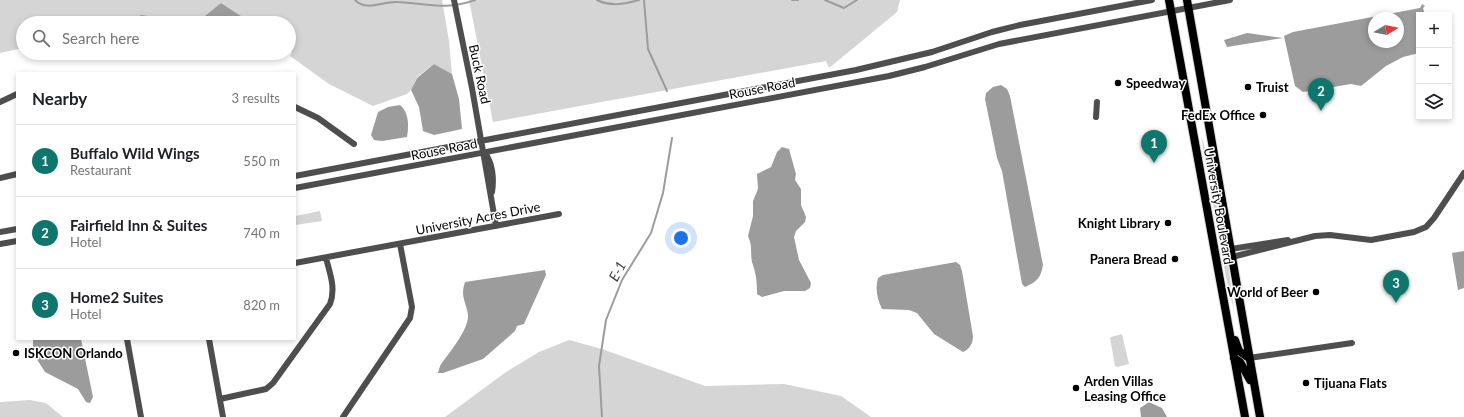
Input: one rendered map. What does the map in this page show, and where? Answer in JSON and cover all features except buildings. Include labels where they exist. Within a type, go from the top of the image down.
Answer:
[{"type":"main road","name":"University Boulevard","points":[[1169,0],[1246,417]]},
{"type":"main road","name":"University Boulevard","points":[[1188,4],[1260,417]]},
{"type":"main road","points":[[1228,323],[1239,351],[1249,358]]},
{"type":"main road","points":[[1234,358],[1240,362],[1255,390]]},
{"type":"street","name":"Buck Road","points":[[454,0],[481,140],[484,152],[489,158],[496,226]]},
{"type":"street","name":"Rouse Road","points":[[296,176],[887,63],[932,52],[1014,26],[1152,0]]},
{"type":"street","name":"Rouse Road","points":[[296,188],[889,76],[925,67],[999,44],[1171,11],[1188,4],[1230,0]]},
{"type":"street","points":[[887,63],[889,76]]},
{"type":"street","points":[[0,102],[16,94]]},
{"type":"street","points":[[1096,117],[1097,102]]},
{"type":"street","points":[[296,107],[318,118],[354,144]]},
{"type":"street","points":[[1232,253],[1330,235],[1371,240],[1414,232],[1426,227],[1434,218],[1464,173]]},
{"type":"street","points":[[0,178],[16,174]]},
{"type":"street","name":"University Acres Drive","points":[[296,263],[559,214]]},
{"type":"street","points":[[0,232],[16,229]]},
{"type":"street","points":[[0,244],[16,241]]},
{"type":"street","name":"University Acres Drive","points":[[343,417],[410,318],[412,307],[400,244]]},
{"type":"street","points":[[220,399],[266,389],[273,383],[330,304],[333,295],[333,286],[326,258]]},
{"type":"street","points":[[127,340],[141,417]]},
{"type":"street","points":[[209,340],[223,417]]},
{"type":"street","points":[[1249,358],[1352,343]]},
{"type":"shaded area","points":[[0,0],[442,0],[449,41],[452,74],[434,64],[417,77],[411,90],[407,94],[373,106],[329,84],[296,60],[296,16],[241,16],[221,3],[205,16],[16,16],[16,50],[0,53]]},
{"type":"shaded area","points":[[469,0],[900,0],[897,12],[829,68],[826,61],[493,122]]},
{"type":"shaded area","points":[[221,3],[241,16],[205,16]]},
{"type":"shaded area","points":[[1422,4],[1425,6],[1423,8],[1424,12],[1416,12],[1416,54],[1403,57],[1386,66],[1361,86],[1351,84],[1303,92],[1295,86],[1284,36],[1293,32],[1368,18],[1368,48],[1404,48],[1404,12],[1399,12],[1420,8]]},
{"type":"shaded area","points":[[1247,33],[1283,38],[1227,47],[1224,40]]},
{"type":"shaded area","points":[[434,64],[452,74],[459,99],[462,129],[434,135],[423,131],[419,107],[411,90],[417,78]]},
{"type":"shaded area","points":[[1001,85],[1007,89],[1010,96],[1043,265],[1038,279],[1025,287],[1022,284],[1002,171],[997,158],[985,99],[986,93],[993,87]]},
{"type":"shaded area","points":[[400,105],[407,115],[407,137],[382,141],[374,140],[371,135],[378,112],[388,107]]},
{"type":"shaded area","points":[[1201,136],[1205,147],[1213,190],[1223,222],[1234,311],[1226,278]]},
{"type":"shaded area","points":[[782,147],[789,149],[796,174],[795,180],[801,189],[801,205],[806,217],[805,222],[796,231],[794,237],[799,260],[811,283],[810,288],[805,291],[784,291],[762,297],[757,294],[756,277],[748,236],[753,216],[753,201],[758,189],[757,174],[771,167],[777,152]]},
{"type":"shaded area","points":[[320,211],[322,221],[296,225],[296,216]]},
{"type":"shaded area","points":[[1464,251],[1464,288],[1458,290],[1452,253]]},
{"type":"shaded area","points":[[956,262],[960,265],[962,271],[973,336],[971,346],[963,352],[934,334],[917,313],[909,310],[882,309],[877,290],[878,278],[883,275]]},
{"type":"shaded area","points":[[545,270],[546,275],[524,324],[517,326],[515,331],[483,359],[443,373],[438,373],[440,366],[453,349],[465,328],[468,315],[463,295],[465,282]]},
{"type":"shaded area","points":[[1122,334],[1129,364],[1117,367],[1115,366],[1110,338]]},
{"type":"shaded area","points":[[33,340],[81,340],[93,397],[90,403],[86,402],[78,389],[45,372],[36,358]]},
{"type":"shaded area","points":[[569,340],[602,349],[705,386],[784,384],[841,396],[871,417],[445,417],[506,372],[539,352]]},
{"type":"shaded area","points":[[30,400],[46,403],[63,417],[0,417],[0,402]]},
{"type":"shaded area","points":[[1149,402],[1162,408],[1167,417],[1141,417],[1140,408]]},
{"type":"waterway","points":[[355,0],[370,6],[392,2],[445,6],[475,0]]},
{"type":"waterway","points":[[597,0],[607,4],[623,4],[639,0]]},
{"type":"waterway","name":"E-1","points":[[644,0],[648,49],[667,91]]},
{"type":"waterway","points":[[792,0],[798,0]]},
{"type":"waterway","points":[[825,0],[844,8],[857,0]]},
{"type":"waterway","name":"E-1","points":[[602,417],[599,366],[606,320],[622,280],[651,233],[663,193],[672,138]]},
{"type":"place","name":"Speedway","points":[[1118,83]]},
{"type":"place","name":"Truist","points":[[1248,87]]},
{"type":"place","name":"Fairfield Inn & Suites","points":[[1321,111]]},
{"type":"place","name":"FedEx Office","points":[[1263,115]]},
{"type":"place","name":"Buffalo Wild Wings","points":[[1154,163]]},
{"type":"place","name":"Knight Library","points":[[1168,223]]},
{"type":"place","name":"Panera Bread","points":[[1175,259]]},
{"type":"place","name":"World of Beer","points":[[1316,292]]},
{"type":"place","name":"Home2 Suites","points":[[1396,303]]},
{"type":"place","name":"ISKCON Orlando","points":[[16,353]]},
{"type":"place","name":"Tijuana Flats","points":[[1306,383]]},
{"type":"place","name":"Arden Villas Leasing Office","points":[[1076,388]]}]
